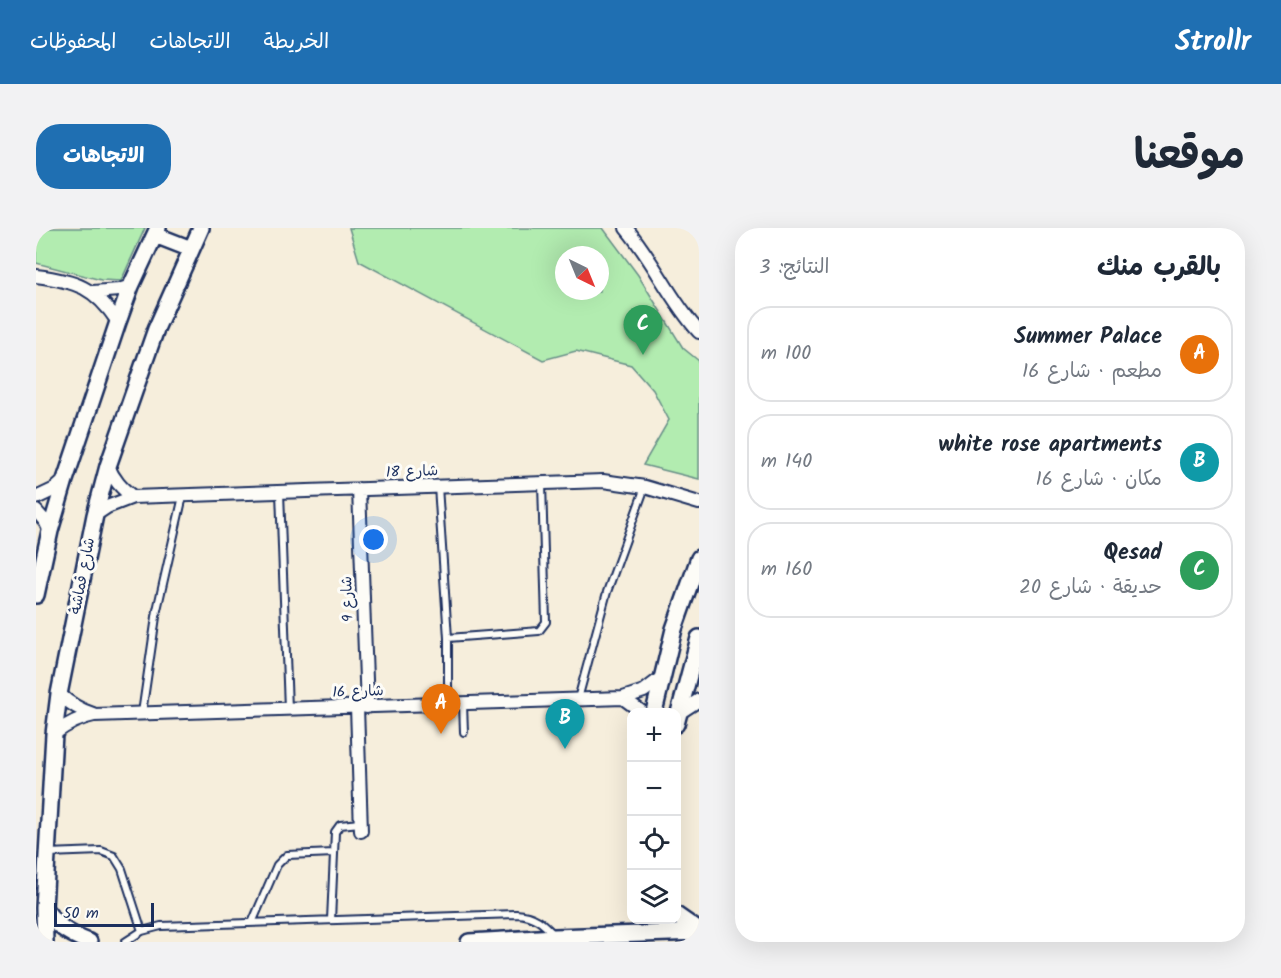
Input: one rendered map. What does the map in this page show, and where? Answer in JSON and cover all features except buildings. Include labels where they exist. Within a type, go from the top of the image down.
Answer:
[{"type":"street","name":"شارع قماشة","points":[[45,942],[44,908],[54,734],[59,694],[95,515],[108,466],[156,329],[201,228]]},
{"type":"street","points":[[626,228],[639,243],[680,309],[699,332]]},
{"type":"street","points":[[36,594],[64,480],[131,286],[157,232],[191,249]]},
{"type":"street","points":[[36,276],[61,280],[93,292],[112,291],[131,286]]},
{"type":"street","points":[[93,292],[118,322]]},
{"type":"street","points":[[108,466],[118,484],[134,498]]},
{"type":"street","points":[[36,498],[55,489],[64,480]]},
{"type":"street","name":"شارع 18","points":[[95,515],[107,507],[134,498],[603,481],[645,488],[694,502],[699,512]]},
{"type":"street","name":"شارع 9","points":[[359,489],[361,827]]},
{"type":"street","points":[[36,511],[50,531]]},
{"type":"street","points":[[655,708],[675,628],[699,558]]},
{"type":"street","points":[[681,710],[696,668],[699,638]]},
{"type":"street","name":"شارع 16","points":[[54,734],[73,721],[94,714],[623,698],[644,691],[661,678]]},
{"type":"street","name":"شارع 16","points":[[59,694],[75,707],[94,714]]},
{"type":"street","points":[[623,698],[637,708]]},
{"type":"street","points":[[681,716],[699,700]]},
{"type":"street","points":[[44,908],[62,930],[89,942]]},
{"type":"street","points":[[681,919],[699,932]]},
{"type":"street","points":[[468,942],[633,932],[657,934],[699,932]]},
{"type":"lane","points":[[448,638],[539,631],[546,622],[542,483]]},
{"type":"lane","points":[[438,486],[448,638],[448,704]]},
{"type":"lane","points":[[578,700],[607,592],[645,488]]},
{"type":"lane","points":[[280,492],[288,709]]},
{"type":"lane","points":[[142,713],[157,610],[184,495]]},
{"type":"lane","points":[[463,704],[464,732]]},
{"type":"lane","points":[[331,920],[334,832],[340,825],[361,827]]},
{"type":"lane","points":[[47,853],[101,851],[114,856],[122,869],[142,931]]},
{"type":"lane","points":[[252,923],[277,865],[287,855],[334,853]]},
{"type":"lane","points":[[125,942],[142,931],[161,926],[525,915],[541,921],[555,937]]},
{"type":"green space","points":[[36,228],[145,228],[121,281],[101,280],[36,263]]},
{"type":"green space","points":[[349,228],[603,228],[638,275],[683,348],[699,361],[699,479],[643,465],[669,420],[653,390],[631,365],[576,351],[543,360],[359,261]]},
{"type":"place","name":"Qesad","points":[[643,355]]},
{"type":"place","name":"Summer Palace","points":[[441,734]]},
{"type":"place","name":"white rose apartments","points":[[565,749]]}]
